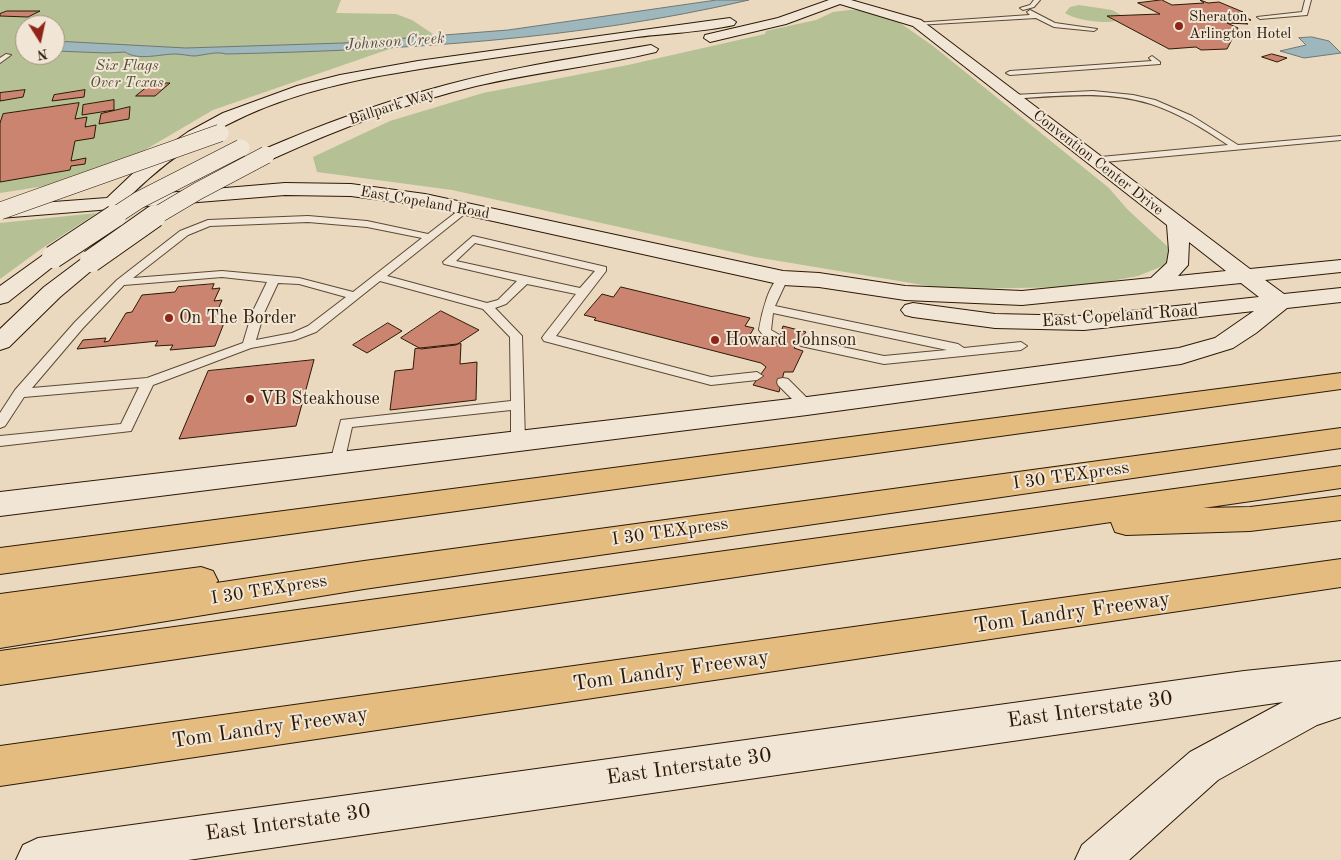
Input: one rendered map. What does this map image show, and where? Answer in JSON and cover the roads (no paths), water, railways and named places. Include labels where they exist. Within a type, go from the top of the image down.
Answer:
[{"type":"highway","points":[[0,561],[1341,381]]},
{"type":"highway","points":[[0,609],[1341,420]]},
{"type":"highway","name":"I 30 TEXpress","points":[[0,632],[364,575],[1341,438]]},
{"type":"highway","points":[[0,668],[1341,477]]},
{"type":"highway","points":[[982,528],[1250,519],[1341,508]]},
{"type":"highway","name":"Tom Landry Freeway","points":[[0,766],[1341,573]]},
{"type":"main road","name":"Ballpark Way","points":[[340,108],[436,80],[585,49],[730,22],[809,0]]},
{"type":"main road","points":[[696,40],[793,17],[839,0]]},
{"type":"main road","name":"Convention Center Drive","points":[[839,0],[882,10],[917,23],[1177,225],[1280,302]]},
{"type":"main road","name":"Convention Center Drive","points":[[862,0],[906,12],[919,21],[917,23]]},
{"type":"main road","points":[[793,17],[809,17],[839,8],[882,10]]},
{"type":"main road","points":[[113,202],[155,162],[196,134],[246,110],[316,85],[396,68],[573,42],[730,22]]},
{"type":"main road","name":"Ballpark Way","points":[[0,298],[53,257],[139,200],[241,148],[262,147],[444,90],[501,77],[662,47]]},
{"type":"main road","points":[[385,86],[512,60],[585,49]]},
{"type":"main road","points":[[0,211],[249,124]]},
{"type":"main road","name":"Ballpark Way","points":[[0,342],[52,292],[91,261],[125,236],[262,147]]},
{"type":"main road","name":"East Copeland Road","points":[[0,211],[285,189],[329,189],[402,196],[783,278],[819,280],[905,293],[1015,298],[1341,266]]},
{"type":"main road","points":[[1157,285],[1177,265],[1179,251],[1177,225]]},
{"type":"main road","name":"East Copeland Road","points":[[783,278],[813,291],[882,305],[958,317],[1004,321],[1092,322],[1341,295]]},
{"type":"main road","points":[[0,504],[807,406],[1181,356],[1224,344],[1248,328],[1280,302]]},
{"type":"main road","name":"East Interstate 30","points":[[38,860],[105,855],[1244,689],[1341,678]]},
{"type":"main road","points":[[1097,860],[1204,766],[1308,709],[1341,699]]},
{"type":"lane","points":[[1037,0],[1032,6],[1023,8],[1054,25],[1094,29]]},
{"type":"lane","points":[[1260,17],[1305,14],[1308,0]]},
{"type":"lane","points":[[917,23],[1037,16]]},
{"type":"lane","points":[[0,61],[8,54]]},
{"type":"lane","points":[[1010,74],[1158,63],[1152,58]]},
{"type":"lane","points":[[1116,59],[1129,66]]},
{"type":"lane","points":[[1013,98],[1095,92],[1135,97],[1160,104],[1182,114],[1238,148]]},
{"type":"lane","points":[[1093,160],[1341,138]]},
{"type":"lane","points":[[20,393],[148,382],[248,345],[295,336],[312,329],[466,209]]},
{"type":"lane","points":[[0,423],[20,393],[79,325],[121,282],[184,233],[208,223],[308,219],[367,224],[430,237]]},
{"type":"lane","points":[[583,292],[448,262],[473,239],[602,269],[548,338],[711,381],[757,376]]},
{"type":"lane","points":[[121,282],[222,274],[299,281],[355,296]]},
{"type":"lane","points":[[378,277],[487,307],[516,336],[518,441]]},
{"type":"lane","points":[[777,337],[770,336],[765,330],[768,308],[783,278]]},
{"type":"lane","points":[[248,345],[258,314],[274,279]]},
{"type":"lane","points":[[487,307],[502,302],[525,280]]},
{"type":"lane","points":[[768,308],[971,351]]},
{"type":"lane","points":[[801,342],[884,360],[1021,346]]},
{"type":"lane","points":[[0,441],[126,428],[148,382]]},
{"type":"lane","points":[[783,382],[807,406]]},
{"type":"lane","points":[[337,463],[346,423],[517,405]]},
{"type":"water","name":"Johnson Creek","points":[[717,0],[749,0],[619,25],[554,34],[423,46],[358,50],[214,53],[195,56],[175,54],[143,57],[130,55],[125,52],[65,51],[65,42],[186,48],[343,43],[508,30]]},
{"type":"water","points":[[1312,37],[1329,41],[1341,53],[1304,58],[1280,51],[1306,45],[1299,38]]},
{"type":"place","name":"Sheraton Arlington Hotel","points":[[1179,26]]},
{"type":"place","name":"On The Border","points":[[169,318]]},
{"type":"place","name":"Howard Johnson","points":[[715,340]]},
{"type":"place","name":"VB Steakhouse","points":[[250,399]]},
{"type":"park label","name":"Six Flags Over Texas","points":[[127,74]]}]
